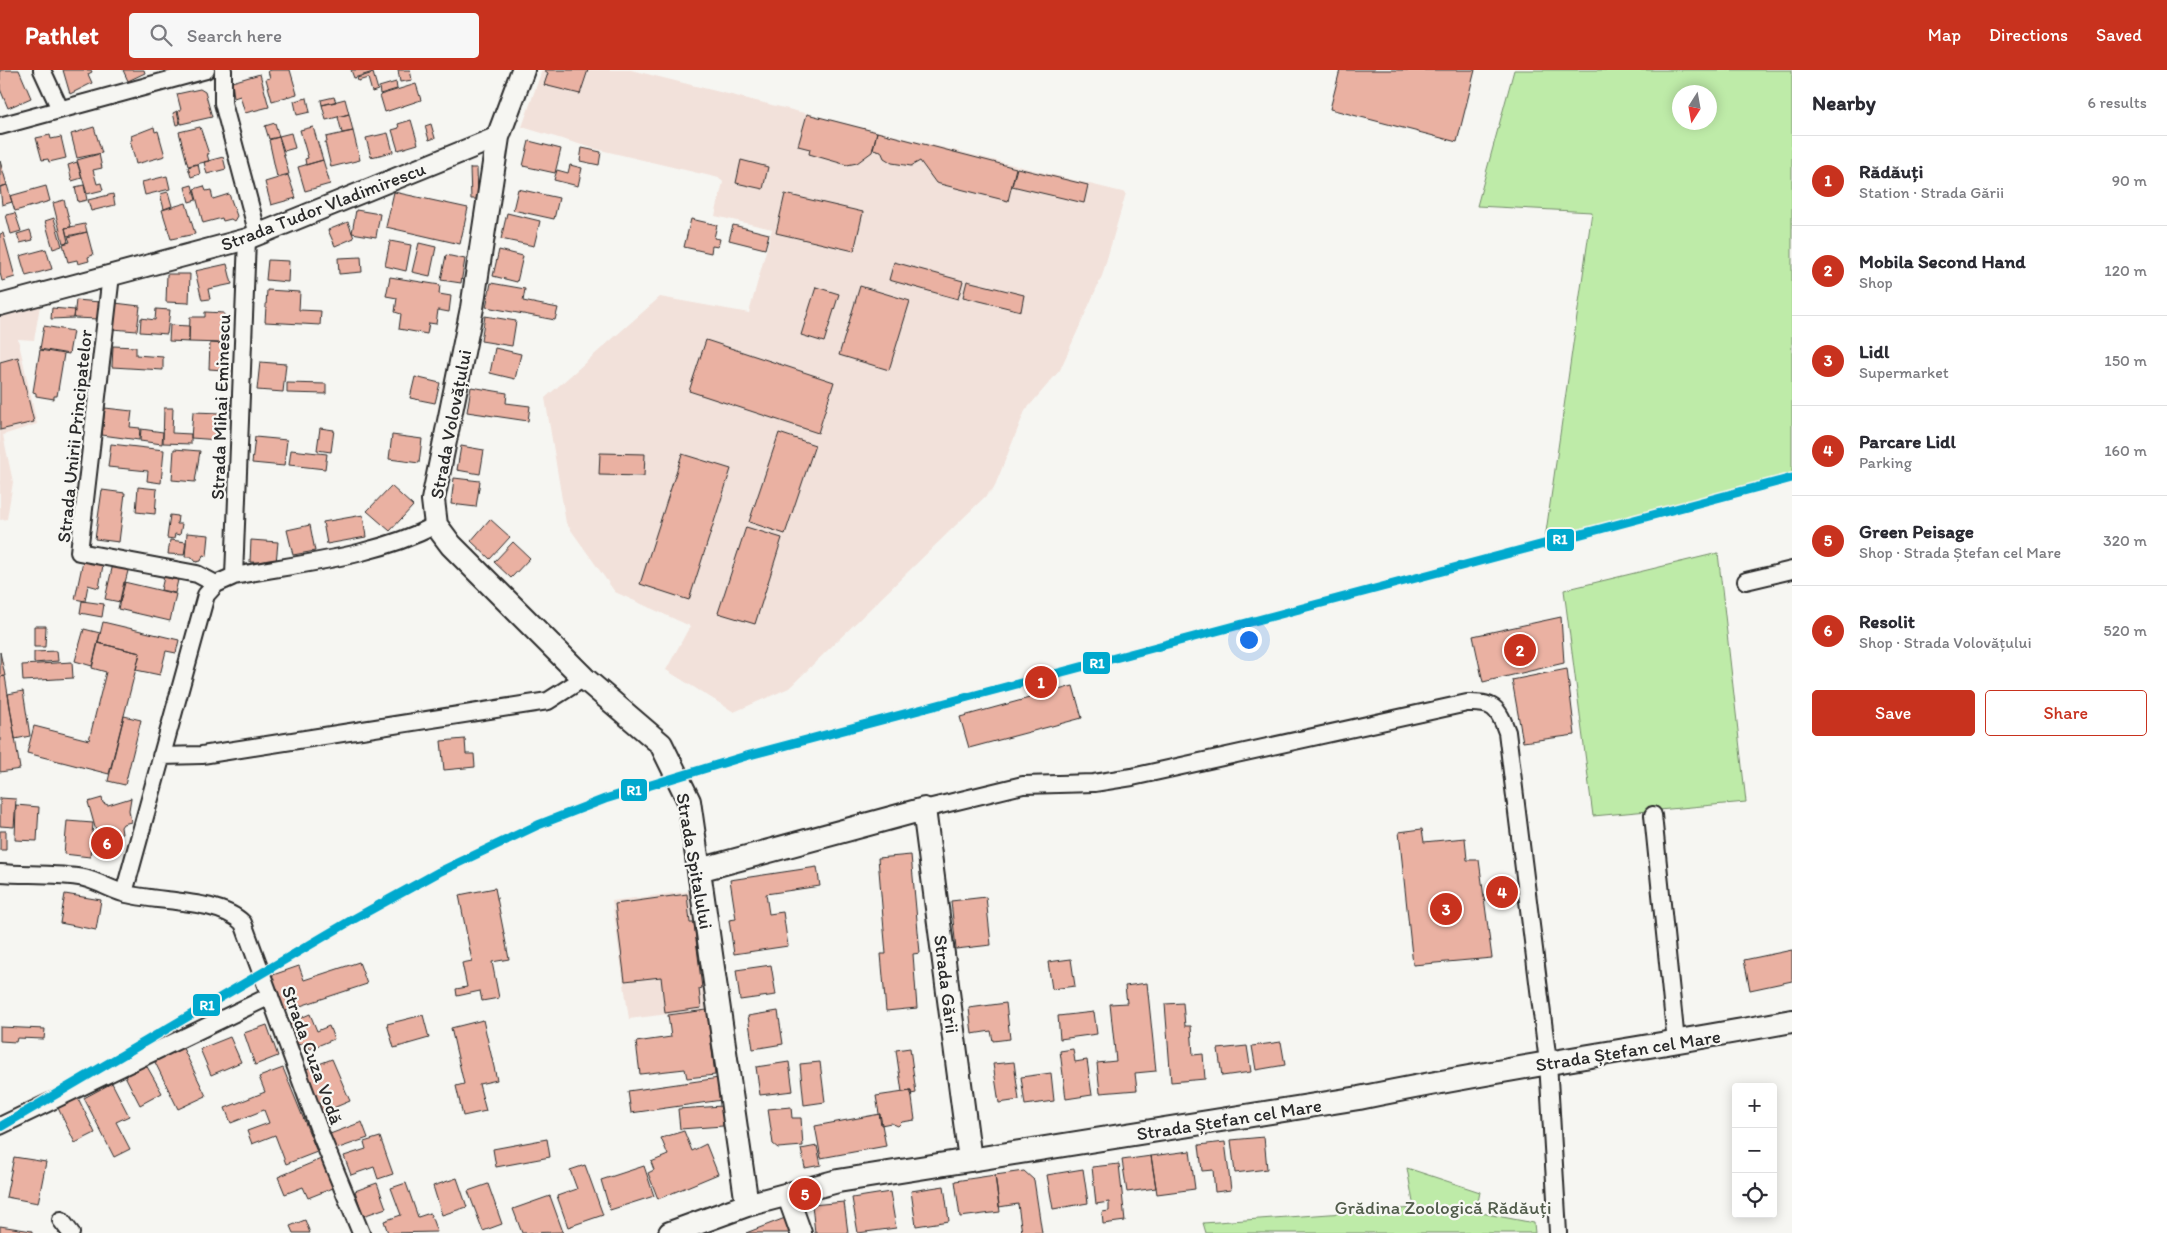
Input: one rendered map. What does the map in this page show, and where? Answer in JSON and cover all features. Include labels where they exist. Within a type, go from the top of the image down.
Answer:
[{"type":"main road","name":"Strada Volovățului","points":[[436,525],[433,500],[472,308],[498,137],[523,70]]},
{"type":"main road","name":"Strada Spitalului","points":[[436,525],[451,545],[584,678],[654,738],[668,756],[689,801],[747,1205]]},
{"type":"main road","points":[[699,870],[924,809]]},
{"type":"main road","name":"Strada Gării","points":[[924,809],[970,1160]]},
{"type":"main road","name":"Strada Ștefan cel Mare","points":[[670,1233],[747,1205],[838,1181],[1359,1098],[1548,1062],[1792,1021]]},
{"type":"street","points":[[42,70],[60,109]]},
{"type":"street","points":[[0,126],[206,70]]},
{"type":"street","name":"Strada Mihai Eminescu","points":[[223,70],[224,103],[253,237],[234,576]]},
{"type":"street","name":"Strada Tudor Vladimirescu","points":[[0,305],[253,237],[498,137]]},
{"type":"street","name":"Strada Unirii Principatelor","points":[[111,275],[79,552],[197,574],[216,584]]},
{"type":"street","name":"Strada Volovățului","points":[[216,584],[234,576],[382,548],[407,540],[436,525]]},
{"type":"street","points":[[1746,581],[1792,570]]},
{"type":"street","points":[[0,873],[84,878],[124,894],[202,604],[206,595],[216,584]]},
{"type":"street","points":[[161,756],[202,755],[548,701],[584,678]]},
{"type":"street","points":[[924,809],[1023,784],[1094,783],[1467,702],[1489,704],[1497,709],[1507,732],[1548,1062],[1558,1233]]},
{"type":"street","points":[[1653,815],[1676,1042]]},
{"type":"street","name":"Strada Cuza Vodă","points":[[124,894],[198,905],[236,916],[243,923],[322,1138],[362,1233]]},
{"type":"street","points":[[0,1126],[270,996]]},
{"type":"street","points":[[787,1194],[801,1233]]},
{"type":"shaded area","points":[[542,70],[631,70],[1126,193],[1102,276],[1060,370],[1025,411],[994,488],[789,688],[734,712],[666,670],[690,626],[615,592],[566,523],[545,398],[660,297],[749,313],[772,229],[715,216],[723,182],[719,178],[592,148],[522,127]]},
{"type":"shaded area","points":[[40,306],[34,340],[18,339],[37,424],[3,435],[13,482],[7,519],[0,520],[0,317]]},
{"type":"shaded area","points":[[691,891],[708,1009],[629,1019],[612,901]]},
{"type":"green space","points":[[1514,70],[1792,70],[1792,476],[1634,519],[1545,539],[1592,212],[1477,206]]},
{"type":"green space","points":[[1718,553],[1746,802],[1593,816],[1564,590]]},
{"type":"green space","name":"Grădina Zoologică Rădăuți","points":[[1407,1168],[1480,1192],[1476,1212],[1534,1223],[1535,1233],[1206,1233],[1203,1223],[1414,1208]]},
{"type":"building","points":[[0,70],[19,70],[31,98],[8,108],[0,89]]},
{"type":"building","points":[[63,70],[91,70],[92,72],[88,74],[92,83],[70,94]]},
{"type":"building","points":[[123,70],[144,70],[145,73],[128,81]]},
{"type":"building","points":[[290,70],[297,94],[272,101],[266,79],[270,78],[268,71]]},
{"type":"building","points":[[351,70],[372,70],[373,72],[354,78]]},
{"type":"building","points":[[398,70],[410,70],[412,80],[400,82]]},
{"type":"building","points":[[544,70],[588,70],[580,94],[544,85],[548,73]]},
{"type":"building","points":[[1340,70],[1475,70],[1457,142],[1330,109]]},
{"type":"building","points":[[373,73],[378,90],[372,92],[368,78],[358,81],[357,78]]},
{"type":"building","points":[[260,74],[269,107],[245,113],[240,96],[234,98],[232,82]]},
{"type":"building","points":[[396,82],[397,89],[380,94],[379,87]]},
{"type":"building","points":[[416,84],[421,100],[385,112],[380,95]]},
{"type":"building","points":[[200,89],[205,92],[212,117],[181,124],[178,111],[181,110],[177,94]]},
{"type":"building","points":[[334,97],[336,102],[322,105],[321,100]]},
{"type":"building","points":[[307,98],[310,112],[297,115],[294,101]]},
{"type":"building","points":[[345,99],[349,114],[326,120],[322,105]]},
{"type":"building","points":[[177,111],[180,124],[176,125],[173,113]]},
{"type":"building","points":[[349,114],[353,131],[342,133],[338,117]]},
{"type":"building","points":[[807,114],[877,132],[872,152],[857,163],[847,165],[809,154],[810,149],[798,146]]},
{"type":"building","points":[[411,120],[418,144],[398,150],[392,130],[399,128],[398,124]]},
{"type":"building","points":[[275,123],[279,137],[269,139],[265,126]]},
{"type":"building","points":[[431,124],[435,138],[429,140],[425,126]]},
{"type":"building","points":[[94,127],[102,153],[77,158],[71,134]]},
{"type":"building","points":[[154,127],[155,132],[158,131],[165,156],[136,164],[130,140],[132,140],[131,136]]},
{"type":"building","points":[[200,127],[209,154],[207,154],[209,161],[188,166],[179,132]]},
{"type":"building","points":[[313,127],[323,160],[306,165],[305,159],[308,158],[300,130]]},
{"type":"building","points":[[353,131],[360,160],[331,167],[325,142],[327,142],[326,137]]},
{"type":"building","points":[[877,132],[1016,168],[1008,201],[936,183],[920,161],[911,166],[892,163],[884,158],[881,151],[873,149]]},
{"type":"building","points":[[291,133],[295,148],[284,151],[279,136]]},
{"type":"building","points":[[388,133],[393,152],[371,157],[366,138]]},
{"type":"building","points":[[50,135],[51,139],[61,137],[66,158],[49,162],[48,159],[42,160],[36,138]]},
{"type":"building","points":[[279,137],[289,174],[277,177],[269,140]]},
{"type":"building","points":[[529,141],[561,149],[555,173],[523,166]]},
{"type":"building","points":[[582,148],[601,152],[599,165],[580,161]]},
{"type":"building","points":[[99,154],[102,168],[93,170],[97,184],[101,183],[103,190],[87,194],[77,160]]},
{"type":"building","points":[[223,157],[226,169],[207,174],[204,162]]},
{"type":"building","points":[[323,160],[330,184],[305,191],[298,167]]},
{"type":"building","points":[[741,160],[768,167],[763,189],[736,183]]},
{"type":"building","points":[[0,161],[7,185],[0,187]]},
{"type":"building","points":[[77,162],[82,178],[72,181],[68,165]]},
{"type":"building","points":[[198,164],[200,174],[191,177],[188,167]]},
{"type":"building","points":[[570,165],[582,168],[578,186],[554,180],[557,170],[568,173]]},
{"type":"building","points":[[470,168],[477,168],[478,199],[471,199]]},
{"type":"building","points":[[1017,168],[1088,185],[1084,203],[1012,186]]},
{"type":"building","points":[[288,175],[296,198],[271,205],[265,182]]},
{"type":"building","points":[[167,176],[170,189],[145,195],[142,182]]},
{"type":"building","points":[[7,185],[12,202],[2,205],[0,187]]},
{"type":"building","points":[[84,185],[87,200],[78,202],[75,187]]},
{"type":"building","points":[[192,185],[196,200],[189,202],[185,187]]},
{"type":"building","points":[[46,186],[50,201],[15,211],[10,196]]},
{"type":"building","points":[[204,186],[206,191],[211,190],[213,199],[229,194],[237,216],[234,221],[231,219],[223,221],[222,218],[203,223],[194,189]]},
{"type":"building","points":[[518,189],[559,198],[554,219],[513,210]]},
{"type":"building","points":[[168,192],[172,206],[164,209],[160,194]]},
{"type":"building","points":[[394,192],[468,208],[460,244],[386,227]]},
{"type":"building","points":[[113,194],[115,205],[91,211],[88,200]]},
{"type":"building","points":[[785,194],[863,212],[854,251],[776,233]]},
{"type":"building","points":[[64,200],[71,227],[65,228],[68,242],[63,243],[53,203]]},
{"type":"building","points":[[186,203],[195,234],[171,239],[162,210]]},
{"type":"building","points":[[356,210],[380,214],[376,237],[352,233]]},
{"type":"building","points":[[15,213],[21,231],[11,234],[6,215]]},
{"type":"building","points":[[507,213],[540,221],[534,246],[501,239]]},
{"type":"building","points":[[54,218],[62,246],[53,249],[45,221]]},
{"type":"building","points":[[691,219],[717,225],[714,238],[720,239],[718,247],[712,246],[711,253],[684,247]]},
{"type":"building","points":[[348,222],[354,238],[335,246],[328,230]]},
{"type":"building","points":[[85,224],[87,232],[67,236],[65,228]]},
{"type":"building","points":[[733,225],[769,234],[765,249],[729,240]]},
{"type":"building","points":[[30,230],[33,240],[20,243],[17,234]]},
{"type":"building","points":[[87,232],[93,255],[88,257],[89,261],[78,264],[77,260],[68,262],[63,244],[70,242],[68,237]]},
{"type":"building","points":[[3,233],[15,277],[2,281],[0,273],[0,234]]},
{"type":"building","points":[[390,241],[411,245],[406,271],[385,266]]},
{"type":"building","points":[[419,243],[436,247],[430,276],[412,272]]},
{"type":"building","points":[[46,249],[52,269],[26,276],[20,256]]},
{"type":"building","points":[[499,250],[523,256],[517,282],[493,276]]},
{"type":"building","points":[[446,255],[465,259],[461,283],[441,280]]},
{"type":"building","points":[[361,257],[362,272],[339,274],[338,258]]},
{"type":"building","points":[[268,260],[289,261],[288,282],[266,280]]},
{"type":"building","points":[[894,262],[963,281],[958,299],[889,280]]},
{"type":"building","points":[[227,264],[232,284],[208,289],[210,299],[202,300],[195,271]]},
{"type":"building","points":[[167,274],[190,274],[189,303],[166,302]]},
{"type":"building","points":[[390,277],[440,285],[439,294],[451,296],[449,312],[438,310],[436,324],[429,323],[427,334],[399,329],[401,314],[395,312],[397,298],[386,296]]},
{"type":"building","points":[[967,281],[1024,295],[1021,311],[963,297]]},
{"type":"building","points":[[491,283],[525,289],[523,301],[558,308],[555,320],[486,307]]},
{"type":"building","points":[[860,286],[910,301],[889,370],[839,355]]},
{"type":"building","points":[[816,287],[839,294],[824,342],[801,335]]},
{"type":"building","points":[[267,290],[300,292],[299,310],[321,311],[320,325],[265,322]]},
{"type":"building","points":[[76,300],[100,302],[99,319],[74,318]]},
{"type":"building","points":[[115,303],[140,306],[137,331],[112,329]]},
{"type":"building","points":[[52,308],[75,310],[74,318],[51,319]]},
{"type":"building","points":[[156,309],[170,310],[167,334],[140,332],[141,318],[155,320]]},
{"type":"building","points":[[205,312],[224,313],[223,343],[189,342],[190,317],[205,317]]},
{"type":"building","points":[[485,316],[516,321],[512,346],[481,341]]},
{"type":"building","points":[[170,325],[189,326],[189,342],[169,341]]},
{"type":"building","points":[[44,326],[73,331],[69,354],[40,349]]},
{"type":"building","points":[[706,340],[834,382],[818,433],[689,391]]},
{"type":"building","points":[[210,343],[225,344],[224,370],[209,369]]},
{"type":"building","points":[[113,346],[136,347],[136,355],[163,357],[163,370],[112,367]]},
{"type":"building","points":[[495,348],[521,354],[515,379],[490,373]]},
{"type":"building","points":[[40,350],[64,354],[57,396],[54,396],[54,399],[36,396],[36,393],[33,392]]},
{"type":"building","points":[[18,357],[34,422],[0,430],[0,362]]},
{"type":"building","points":[[260,362],[286,364],[283,392],[257,390]]},
{"type":"building","points":[[415,377],[440,383],[435,403],[410,398]]},
{"type":"building","points":[[287,383],[326,384],[326,394],[287,393]]},
{"type":"building","points":[[471,387],[507,393],[506,403],[530,406],[528,421],[467,412]]},
{"type":"building","points":[[105,408],[132,411],[130,427],[140,428],[139,440],[102,435]]},
{"type":"building","points":[[164,408],[173,408],[172,433],[191,434],[191,444],[163,443]]},
{"type":"building","points":[[193,412],[221,413],[219,440],[191,438]]},
{"type":"building","points":[[320,428],[334,430],[331,452],[317,450]]},
{"type":"building","points":[[141,429],[163,432],[162,444],[140,441]]},
{"type":"building","points":[[779,433],[815,445],[785,534],[749,522]]},
{"type":"building","points":[[392,435],[422,439],[419,463],[389,459]]},
{"type":"building","points":[[255,437],[287,440],[284,466],[252,463]]},
{"type":"building","points":[[111,444],[164,450],[161,483],[147,481],[148,471],[108,467]]},
{"type":"building","points":[[461,446],[484,450],[480,474],[457,470]]},
{"type":"building","points":[[174,449],[200,451],[195,482],[172,480]]},
{"type":"building","points":[[291,450],[327,454],[325,469],[289,465]]},
{"type":"building","points":[[600,453],[645,454],[644,476],[599,475]]},
{"type":"building","points":[[682,454],[731,469],[689,600],[640,584]]},
{"type":"building","points":[[454,478],[480,481],[476,507],[451,504]]},
{"type":"building","points":[[391,486],[413,506],[390,531],[367,511]]},
{"type":"building","points":[[138,487],[157,489],[155,514],[136,512]]},
{"type":"building","points":[[102,490],[125,493],[119,542],[95,539]]},
{"type":"building","points":[[170,515],[178,516],[177,524],[182,524],[180,535],[175,534],[174,539],[167,538]]},
{"type":"building","points":[[363,515],[366,537],[327,544],[323,522]]},
{"type":"building","points":[[490,519],[510,537],[490,559],[471,541]]},
{"type":"building","points":[[310,525],[315,551],[293,555],[287,530]]},
{"type":"building","points":[[746,527],[782,538],[755,624],[718,613]]},
{"type":"building","points":[[187,533],[209,535],[207,556],[203,555],[201,561],[196,562],[192,557],[185,557]]},
{"type":"building","points":[[170,540],[186,542],[184,555],[168,554]]},
{"type":"building","points":[[251,540],[278,542],[276,563],[250,562]]},
{"type":"building","points":[[513,542],[530,558],[511,578],[494,562]]},
{"type":"building","points":[[83,561],[103,565],[99,588],[88,585],[85,601],[75,599]]},
{"type":"building","points":[[113,564],[129,567],[120,602],[105,599]]},
{"type":"building","points":[[164,577],[178,580],[175,593],[161,590]]},
{"type":"building","points":[[124,582],[176,594],[170,621],[118,609]]},
{"type":"building","points":[[82,601],[104,604],[102,617],[80,613]]},
{"type":"building","points":[[1561,617],[1564,663],[1483,682],[1473,636]]},
{"type":"building","points":[[103,622],[179,640],[176,653],[166,651],[160,675],[136,670],[140,653],[98,643]]},
{"type":"building","points":[[34,626],[46,626],[45,647],[34,647]]},
{"type":"building","points":[[84,629],[100,633],[92,666],[75,661]]},
{"type":"building","points":[[98,643],[140,653],[109,774],[27,753],[34,726],[89,740],[106,672],[92,668]]},
{"type":"building","points":[[57,651],[58,661],[34,663],[34,652]]},
{"type":"building","points":[[0,652],[5,676],[0,677]]},
{"type":"building","points":[[72,662],[73,678],[23,681],[22,665]]},
{"type":"building","points":[[1567,669],[1575,735],[1523,742],[1512,680]]},
{"type":"building","points":[[5,676],[20,769],[0,772],[0,677]]},
{"type":"building","points":[[1073,686],[1082,718],[969,748],[960,717]]},
{"type":"building","points":[[23,691],[30,736],[15,739],[8,694]]},
{"type":"building","points":[[124,716],[141,720],[125,785],[108,781]]},
{"type":"building","points":[[465,739],[466,754],[474,754],[475,767],[444,770],[441,741]]},
{"type":"building","points":[[0,798],[16,799],[14,827],[0,826]]},
{"type":"building","points":[[102,798],[103,803],[108,805],[131,798],[129,810],[131,822],[123,824],[121,827],[122,834],[116,835],[113,840],[114,846],[101,849],[88,802]]},
{"type":"building","points":[[16,805],[39,807],[37,841],[15,840]]},
{"type":"building","points":[[67,821],[93,823],[90,857],[64,854]]},
{"type":"building","points":[[1422,829],[1424,842],[1465,838],[1467,860],[1479,860],[1492,958],[1413,965],[1399,832]]},
{"type":"building","points":[[0,831],[6,831],[6,850],[0,850]]},
{"type":"building","points":[[911,855],[920,953],[913,954],[917,1008],[886,1011],[881,954],[886,954],[878,858]]},
{"type":"building","points":[[817,867],[820,886],[766,894],[769,914],[783,912],[788,946],[734,954],[729,920],[736,919],[730,880]]},
{"type":"building","points":[[495,888],[509,959],[492,962],[499,998],[482,1001],[480,991],[457,996],[456,989],[467,987],[462,963],[472,961],[459,895]]},
{"type":"building","points":[[65,894],[101,900],[96,930],[60,923]]},
{"type":"building","points":[[687,894],[690,923],[694,923],[702,988],[699,989],[701,1008],[665,1013],[661,977],[625,981],[615,904]]},
{"type":"building","points":[[986,897],[991,945],[956,949],[951,901]]},
{"type":"building","points":[[1792,950],[1792,981],[1750,990],[1744,960]]},
{"type":"building","points":[[1071,959],[1075,986],[1052,989],[1048,962]]},
{"type":"building","points":[[359,962],[367,984],[282,1012],[270,976],[299,966],[304,980]]},
{"type":"building","points":[[771,965],[776,995],[740,1000],[736,970]]},
{"type":"building","points":[[1147,983],[1156,1071],[1135,1073],[1137,1090],[1100,1093],[1097,1063],[1116,1061],[1110,1004],[1127,1003],[1125,986]]},
{"type":"building","points":[[1006,1003],[1010,1039],[993,1041],[991,1031],[972,1034],[969,1008]]},
{"type":"building","points":[[1183,1003],[1185,1026],[1191,1026],[1193,1055],[1203,1054],[1205,1079],[1171,1082],[1165,1004]]},
{"type":"building","points":[[707,1010],[715,1075],[687,1078],[685,1069],[640,1074],[636,1042],[671,1037],[668,1015]]},
{"type":"building","points":[[778,1011],[783,1044],[753,1049],[748,1016]]},
{"type":"building","points":[[1094,1012],[1097,1034],[1060,1039],[1058,1016]]},
{"type":"building","points":[[310,1014],[317,1031],[329,1026],[334,1039],[310,1049],[307,1042],[298,1045],[289,1023]]},
{"type":"building","points":[[423,1015],[429,1038],[394,1048],[387,1024]]},
{"type":"building","points":[[483,1020],[497,1080],[479,1084],[486,1111],[463,1116],[456,1086],[464,1084],[451,1028]]},
{"type":"building","points":[[267,1025],[278,1056],[255,1065],[244,1033]]},
{"type":"building","points":[[0,1027],[45,1029],[44,1039],[17,1038],[16,1042],[0,1041]]},
{"type":"building","points":[[230,1037],[241,1062],[211,1075],[200,1049]]},
{"type":"building","points":[[180,1042],[206,1096],[178,1109],[152,1056]]},
{"type":"building","points":[[1281,1042],[1285,1065],[1256,1070],[1252,1046]]},
{"type":"building","points":[[1247,1046],[1251,1072],[1222,1076],[1218,1049]]},
{"type":"building","points":[[910,1048],[916,1093],[911,1094],[911,1091],[902,1092],[896,1050]]},
{"type":"building","points":[[1073,1049],[1075,1062],[1087,1060],[1092,1095],[1066,1099],[1060,1051]]},
{"type":"building","points":[[332,1059],[350,1101],[319,1114],[301,1071]]},
{"type":"building","points":[[789,1062],[793,1091],[760,1095],[756,1067]]},
{"type":"building","points":[[820,1062],[825,1102],[804,1105],[800,1064]]},
{"type":"building","points":[[1014,1062],[1019,1100],[999,1103],[993,1064]]},
{"type":"building","points":[[145,1063],[162,1093],[140,1105],[124,1074]]},
{"type":"building","points":[[283,1068],[317,1152],[286,1164],[275,1135],[252,1144],[247,1131],[269,1123],[264,1110],[231,1123],[225,1108],[265,1092],[259,1077]]},
{"type":"building","points":[[1051,1073],[1054,1101],[1025,1105],[1021,1077]]},
{"type":"building","points":[[719,1078],[722,1100],[631,1113],[628,1091]]},
{"type":"building","points":[[112,1083],[129,1116],[116,1122],[130,1149],[114,1157],[84,1098]]},
{"type":"building","points":[[911,1091],[915,1120],[902,1122],[898,1126],[891,1123],[881,1125],[876,1096]]},
{"type":"building","points":[[78,1098],[95,1133],[75,1143],[58,1108]]},
{"type":"building","points":[[722,1106],[723,1126],[680,1129],[678,1109]]},
{"type":"building","points":[[791,1107],[792,1118],[801,1118],[803,1146],[778,1148],[773,1144],[768,1109]]},
{"type":"building","points":[[880,1114],[886,1146],[821,1158],[815,1126]]},
{"type":"building","points":[[362,1122],[368,1138],[336,1149],[330,1134]]},
{"type":"building","points":[[684,1131],[692,1151],[706,1144],[718,1174],[658,1199],[648,1173],[654,1170],[651,1162],[668,1155],[661,1138]]},
{"type":"building","points":[[380,1137],[393,1174],[378,1179],[374,1167],[351,1175],[344,1156],[366,1149],[364,1142]]},
{"type":"building","points":[[1264,1137],[1267,1169],[1235,1173],[1231,1140]]},
{"type":"building","points":[[547,1139],[550,1157],[496,1167],[493,1149]]},
{"type":"building","points":[[1225,1142],[1231,1190],[1215,1192],[1213,1170],[1202,1171],[1199,1145]]},
{"type":"building","points":[[817,1146],[821,1165],[805,1168],[801,1149]]},
{"type":"building","points":[[1190,1151],[1195,1189],[1157,1194],[1151,1156]]},
{"type":"building","points":[[1151,1156],[1156,1188],[1127,1192],[1122,1160]]},
{"type":"building","points":[[14,1157],[46,1162],[38,1203],[6,1197]]},
{"type":"building","points":[[321,1159],[333,1188],[308,1198],[303,1187],[285,1194],[278,1177]]},
{"type":"building","points":[[1119,1164],[1125,1221],[1103,1224],[1102,1212],[1109,1211],[1109,1202],[1096,1204],[1092,1167]]},
{"type":"building","points":[[585,1165],[603,1215],[568,1227],[557,1196],[577,1189],[570,1170]]},
{"type":"building","points":[[644,1166],[654,1196],[610,1210],[601,1180]]},
{"type":"building","points":[[1083,1169],[1088,1203],[1053,1209],[1047,1175]]},
{"type":"building","points":[[1024,1171],[1034,1180],[1042,1233],[1022,1233],[1018,1204],[999,1207],[995,1175]]},
{"type":"building","points":[[995,1175],[1000,1212],[960,1217],[955,1181]]},
{"type":"building","points":[[457,1178],[467,1207],[442,1215],[433,1186]]},
{"type":"building","points":[[377,1183],[386,1208],[363,1216],[355,1191]]},
{"type":"building","points":[[406,1183],[418,1217],[430,1213],[437,1232],[388,1233],[384,1221],[401,1215],[391,1188]]},
{"type":"building","points":[[488,1184],[502,1224],[483,1231],[468,1191]]},
{"type":"building","points":[[944,1186],[949,1221],[916,1226],[911,1191]]},
{"type":"building","points":[[890,1192],[896,1228],[858,1233],[852,1198]]},
{"type":"building","points":[[550,1196],[563,1232],[522,1233],[513,1209]]},
{"type":"building","points":[[844,1202],[848,1233],[815,1233],[812,1205]]},
{"type":"building","points":[[785,1218],[791,1233],[746,1233]]},
{"type":"building","points":[[305,1220],[310,1233],[293,1233],[290,1226]]},
{"type":"building","points":[[0,1226],[32,1231],[32,1233],[0,1233]]},
{"type":"transit line","name":"R1","points":[[0,1127],[352,920],[439,872],[538,825],[605,799],[746,756],[1792,478]]},
{"type":"place","name":"Mobila Second Hand","points":[[1520,650]]},
{"type":"place","name":"Rădăuți","points":[[1041,682]]},
{"type":"place","name":"Resolit","points":[[107,843]]},
{"type":"place","name":"Parcare Lidl","points":[[1502,892]]},
{"type":"place","name":"Lidl","points":[[1446,909]]},
{"type":"place","name":"Green Peisage","points":[[805,1194]]}]
